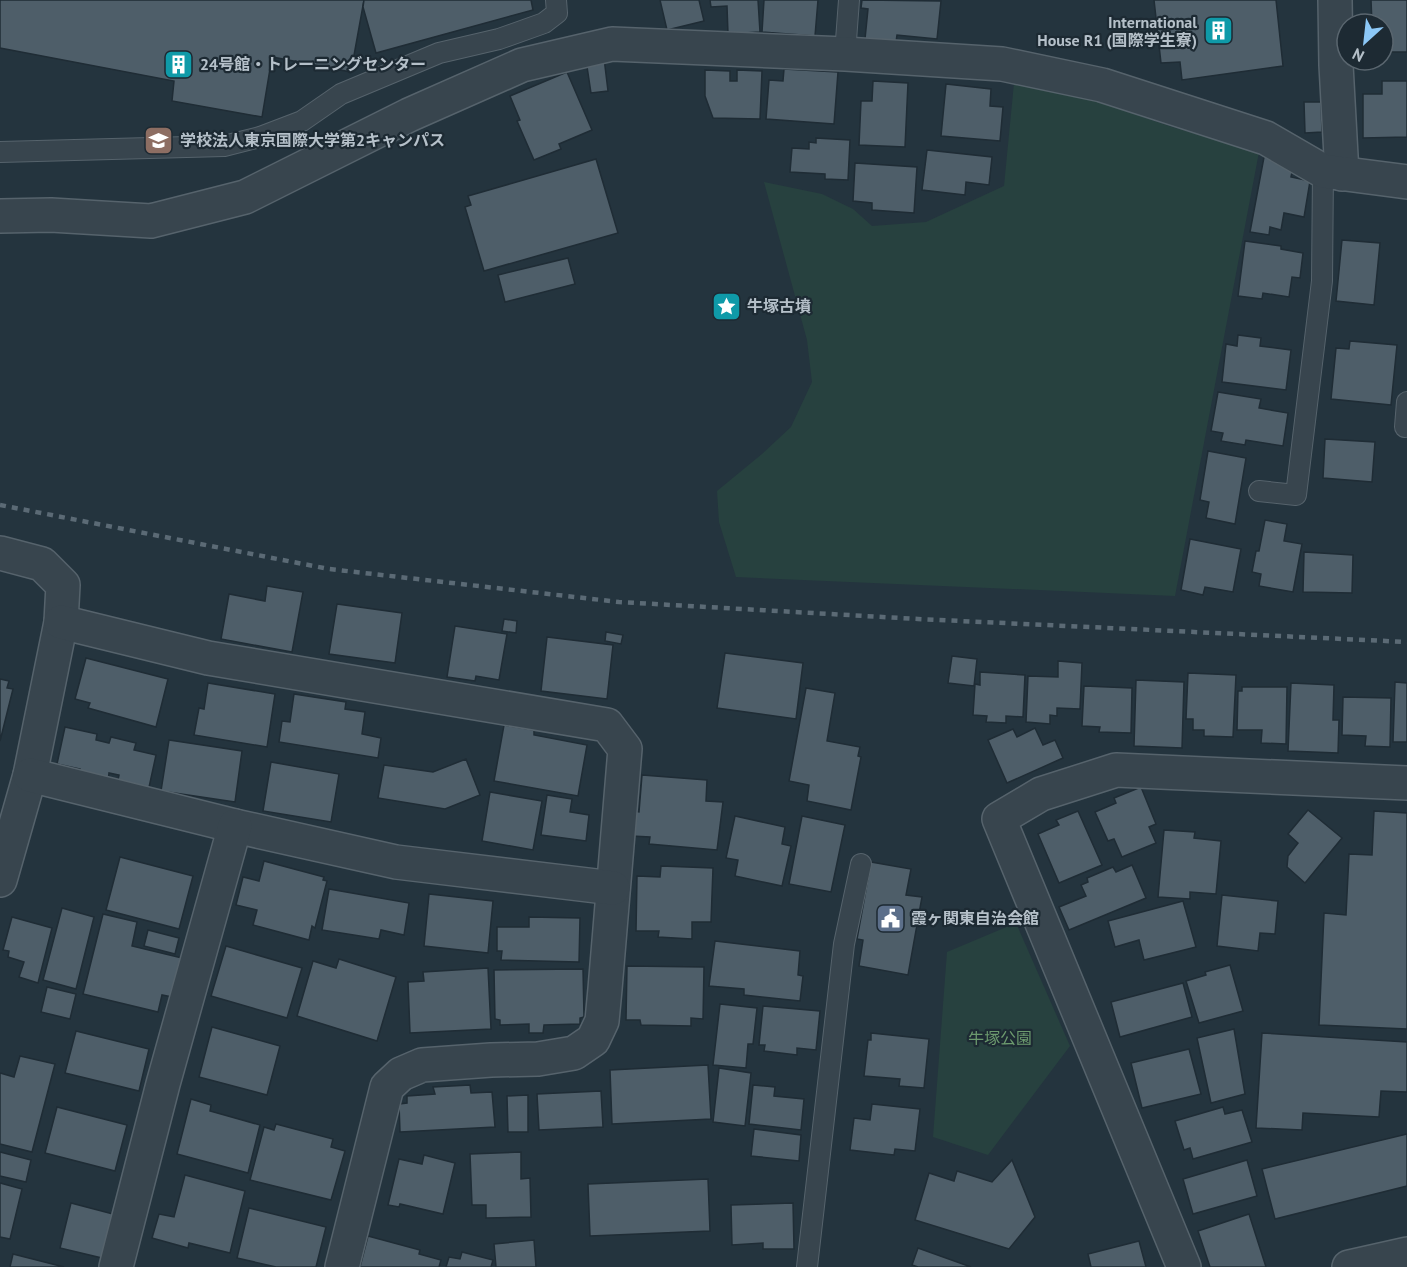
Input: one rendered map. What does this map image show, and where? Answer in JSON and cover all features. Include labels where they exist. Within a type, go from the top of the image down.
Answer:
[{"type":"street","points":[[1332,173],[1335,0]]},
{"type":"street","points":[[0,216],[51,215],[151,221],[245,197],[409,115],[522,65],[612,45],[845,54],[1002,64],[1102,86],[1266,138],[1332,173],[1407,182]]},
{"type":"street","points":[[0,553],[42,564],[63,585],[61,622],[30,775],[0,880]]},
{"type":"street","points":[[61,622],[208,658],[606,725],[625,748],[602,1020],[593,1040],[574,1053],[565,1055],[538,1059],[422,1065],[401,1074],[387,1087],[342,1267]]},
{"type":"street","points":[[1184,1267],[999,819],[1041,794],[1116,770],[1407,783]]},
{"type":"street","points":[[30,775],[235,826],[396,862],[613,888]]},
{"type":"street","points":[[116,1267],[163,1084],[235,826]]},
{"type":"street","points":[[1349,1267],[1407,1254]]},
{"type":"lane","points":[[0,152],[224,146],[260,137],[302,121],[341,94],[440,53],[499,39],[544,23],[557,13],[556,0]]},
{"type":"lane","points":[[845,54],[849,0]]},
{"type":"lane","points":[[1259,491],[1296,495],[1322,281],[1332,173]]},
{"type":"lane","points":[[1405,427],[1407,402]]},
{"type":"lane","points":[[807,1267],[844,944],[861,864]]},
{"type":"green space","points":[[1014,83],[1097,101],[1172,127],[1259,152],[1175,596],[736,577],[719,522],[717,491],[791,427],[812,382],[807,340],[764,182],[822,194],[853,209],[872,226],[926,222],[1004,186]]},
{"type":"green space","name":"牛塚公園","points":[[1016,923],[1070,1046],[988,1155],[933,1137],[947,952]]},
{"type":"building","name":"24号館・トレーニングセンター","points":[[0,0],[364,0],[351,72],[272,57],[262,117],[172,101],[174,81],[0,48]]},
{"type":"building","points":[[364,0],[531,0],[533,10],[376,53],[363,7]]},
{"type":"building","points":[[660,0],[699,0],[704,21],[667,30]]},
{"type":"building","points":[[710,0],[758,0],[760,32],[728,34],[727,6],[711,7]]},
{"type":"building","points":[[764,0],[818,0],[815,36],[762,32]]},
{"type":"building","points":[[862,0],[941,1],[937,39],[897,35],[896,42],[865,39],[868,9],[861,8]]},
{"type":"building","name":"International House R1 (国際学生寮)","points":[[1154,0],[1276,0],[1283,66],[1182,80],[1180,62],[1161,63]]},
{"type":"building","points":[[1371,0],[1407,0],[1407,52],[1395,52],[1395,12],[1372,12]]},
{"type":"building","points":[[604,58],[608,91],[591,93],[586,60]]},
{"type":"building","points":[[784,69],[838,72],[834,124],[766,119],[769,80],[783,81]]},
{"type":"building","points":[[705,70],[730,71],[730,81],[737,81],[737,70],[762,71],[760,119],[713,118],[705,96]]},
{"type":"building","points":[[567,72],[592,130],[559,144],[561,149],[534,160],[517,121],[520,120],[510,96]]},
{"type":"building","points":[[873,81],[908,83],[905,147],[859,145],[861,101],[872,101]]},
{"type":"building","points":[[1382,81],[1407,81],[1407,137],[1363,138],[1363,94],[1382,94]]},
{"type":"building","points":[[946,84],[991,89],[990,106],[1003,107],[1000,141],[941,136]]},
{"type":"building","points":[[1304,102],[1321,102],[1322,132],[1305,133]]},
{"type":"building","points":[[816,138],[850,140],[848,180],[825,179],[825,174],[790,172],[792,148],[809,149],[809,142],[816,143]]},
{"type":"building","points":[[927,150],[992,157],[989,185],[966,182],[965,195],[922,190]]},
{"type":"building","points":[[1264,157],[1294,163],[1291,177],[1310,181],[1304,217],[1284,213],[1281,230],[1270,227],[1269,235],[1250,232]]},
{"type":"building","points":[[596,159],[618,233],[484,271],[465,207],[471,205],[468,196]]},
{"type":"building","points":[[855,163],[917,167],[914,213],[872,210],[872,203],[853,201]]},
{"type":"building","points":[[1342,240],[1380,243],[1374,305],[1336,301]]},
{"type":"building","points":[[1245,241],[1281,246],[1281,249],[1303,253],[1300,278],[1292,277],[1289,297],[1263,293],[1262,299],[1238,296]]},
{"type":"building","points":[[568,258],[575,284],[505,302],[498,275]]},
{"type":"building","points":[[1238,335],[1261,338],[1260,346],[1291,350],[1286,390],[1222,382],[1226,344],[1237,346]]},
{"type":"building","points":[[1350,341],[1397,345],[1391,405],[1331,399],[1336,348],[1349,349]]},
{"type":"building","points":[[1218,392],[1261,399],[1259,408],[1288,413],[1283,446],[1246,440],[1245,445],[1221,441],[1223,433],[1211,431]]},
{"type":"building","points":[[1325,439],[1375,442],[1372,482],[1323,478]]},
{"type":"building","points":[[1208,451],[1246,458],[1235,524],[1206,518],[1209,502],[1200,500]]},
{"type":"building","points":[[1265,520],[1287,524],[1284,541],[1302,544],[1293,592],[1259,586],[1261,574],[1252,572]]},
{"type":"building","points":[[1190,539],[1241,549],[1233,592],[1205,587],[1203,595],[1181,590]]},
{"type":"building","points":[[1304,552],[1353,555],[1352,593],[1303,592]]},
{"type":"building","points":[[267,586],[303,592],[292,652],[221,639],[229,594],[265,601]]},
{"type":"building","points":[[337,604],[402,613],[395,663],[329,654]]},
{"type":"building","points":[[504,619],[517,621],[516,633],[502,631]]},
{"type":"building","points":[[455,626],[507,634],[499,680],[476,676],[475,681],[447,677]]},
{"type":"building","points":[[606,632],[623,635],[621,644],[605,641]]},
{"type":"building","points":[[547,637],[613,645],[607,699],[541,691]]},
{"type":"building","points":[[725,653],[803,663],[796,719],[717,708]]},
{"type":"building","points":[[952,656],[977,659],[974,686],[948,683]]},
{"type":"building","points":[[86,658],[168,679],[156,727],[88,708],[90,703],[75,699]]},
{"type":"building","points":[[1058,661],[1082,663],[1080,709],[1057,708],[1057,716],[1050,715],[1050,724],[1026,722],[1028,676],[1058,677]]},
{"type":"building","points":[[980,672],[1025,675],[1023,717],[1006,716],[1006,723],[986,722],[987,716],[973,715],[975,684],[980,685]]},
{"type":"building","points":[[1188,673],[1236,675],[1233,737],[1204,736],[1204,730],[1193,730],[1193,719],[1186,719]]},
{"type":"building","points":[[0,679],[9,681],[7,688],[13,689],[0,741]]},
{"type":"building","points":[[1136,680],[1184,682],[1182,748],[1134,746]]},
{"type":"building","points":[[1395,682],[1407,683],[1407,742],[1393,742]]},
{"type":"building","points":[[208,683],[275,694],[267,747],[194,735],[199,708],[204,709]]},
{"type":"building","points":[[1291,683],[1334,685],[1333,720],[1339,720],[1338,753],[1288,751]]},
{"type":"building","points":[[1084,686],[1132,688],[1131,733],[1099,732],[1100,727],[1082,726]]},
{"type":"building","points":[[1242,687],[1287,687],[1286,744],[1261,743],[1262,730],[1237,730],[1238,691],[1242,691]]},
{"type":"building","points":[[806,688],[835,693],[827,741],[860,747],[858,756],[861,757],[851,810],[807,801],[809,785],[789,781]]},
{"type":"building","points":[[294,694],[346,702],[345,709],[365,712],[362,734],[381,738],[378,758],[279,742],[282,721],[290,722]]},
{"type":"building","points":[[1343,697],[1391,698],[1390,747],[1365,746],[1366,736],[1342,735]]},
{"type":"building","points":[[504,725],[534,730],[534,735],[587,745],[578,796],[494,781]]},
{"type":"building","points":[[65,727],[97,734],[96,740],[109,743],[111,737],[136,743],[134,750],[156,755],[148,792],[117,785],[119,775],[109,773],[108,782],[78,776],[80,769],[57,764]]},
{"type":"building","points":[[1035,728],[1043,745],[1055,740],[1063,758],[1007,783],[988,740],[1013,729],[1017,737]]},
{"type":"building","points":[[169,740],[242,751],[235,802],[161,791]]},
{"type":"building","points":[[466,759],[480,795],[445,809],[378,798],[384,765],[433,772]]},
{"type":"building","points":[[271,762],[339,774],[331,822],[263,811]]},
{"type":"building","points":[[642,775],[707,780],[706,801],[723,802],[717,850],[649,844],[650,837],[631,836],[633,811],[639,812]]},
{"type":"building","points":[[1141,787],[1156,824],[1149,827],[1156,843],[1122,857],[1114,839],[1108,841],[1095,812],[1116,803],[1114,798]]},
{"type":"building","points":[[490,792],[542,801],[533,850],[482,841]]},
{"type":"building","points":[[547,795],[572,799],[570,812],[589,815],[586,841],[541,835]]},
{"type":"building","points":[[1308,810],[1342,838],[1305,883],[1287,867],[1288,856],[1298,843],[1288,834]]},
{"type":"building","points":[[1078,811],[1102,865],[1059,883],[1038,834],[1059,825],[1056,820]]},
{"type":"building","points":[[1374,811],[1407,813],[1407,1029],[1319,1025],[1324,913],[1346,915],[1349,854],[1372,855]]},
{"type":"building","points":[[735,816],[785,827],[782,844],[791,846],[782,886],[735,876],[738,860],[726,858]]},
{"type":"building","points":[[802,816],[845,825],[831,892],[789,884]]},
{"type":"building","points":[[1164,830],[1195,832],[1194,838],[1221,841],[1216,894],[1190,892],[1190,899],[1158,897]]},
{"type":"building","points":[[120,857],[193,876],[179,929],[106,910]]},
{"type":"building","points":[[264,861],[324,877],[323,880],[327,881],[315,928],[312,926],[309,940],[253,925],[257,910],[236,905],[243,877],[259,881]]},
{"type":"building","name":"霞ヶ関東自治会館","points":[[871,862],[911,869],[906,895],[922,897],[908,975],[859,966],[863,940],[857,939]]},
{"type":"building","points":[[1132,865],[1146,898],[1069,930],[1059,907],[1086,896],[1081,885],[1088,882],[1087,878],[1113,867],[1116,872]]},
{"type":"building","points":[[661,866],[713,868],[711,922],[692,922],[692,939],[658,937],[659,931],[636,931],[637,876],[660,877]]},
{"type":"building","points":[[329,889],[409,903],[404,935],[381,930],[379,939],[322,930]]},
{"type":"building","points":[[429,894],[493,901],[488,953],[424,946]]},
{"type":"building","points":[[1222,895],[1278,901],[1275,934],[1260,933],[1258,951],[1217,946]]},
{"type":"building","points":[[1183,901],[1196,947],[1144,960],[1139,940],[1115,947],[1108,921]]},
{"type":"building","points":[[62,908],[94,917],[76,989],[43,980]]},
{"type":"building","points":[[103,914],[137,922],[132,946],[182,958],[172,997],[162,995],[158,1012],[83,994]]},
{"type":"building","points":[[12,917],[52,928],[38,983],[19,977],[24,962],[8,957],[9,951],[3,950]]},
{"type":"building","points":[[529,917],[580,918],[579,962],[501,960],[502,951],[497,951],[497,927],[529,927]]},
{"type":"building","points":[[148,930],[179,938],[175,954],[144,946]]},
{"type":"building","points":[[715,941],[800,951],[798,975],[803,976],[800,1001],[744,995],[744,989],[709,986]]},
{"type":"building","points":[[226,946],[302,968],[287,1018],[211,996]]},
{"type":"building","points":[[339,959],[396,977],[377,1041],[297,1016],[313,961],[336,968]]},
{"type":"building","points":[[1230,965],[1243,1011],[1199,1023],[1186,981],[1206,975],[1205,972]]},
{"type":"building","points":[[627,966],[704,967],[703,1019],[691,1018],[691,1026],[641,1025],[640,1020],[626,1020]]},
{"type":"building","points":[[488,968],[491,1029],[410,1033],[408,982],[424,981],[423,972]]},
{"type":"building","points":[[583,969],[584,1017],[580,1018],[580,1024],[544,1025],[543,1033],[529,1033],[529,1024],[500,1025],[500,1020],[495,1019],[494,970]]},
{"type":"building","points":[[1183,983],[1192,1017],[1120,1037],[1111,1002]]},
{"type":"building","points":[[47,987],[76,994],[70,1019],[41,1012]]},
{"type":"building","points":[[720,1004],[757,1008],[753,1044],[748,1044],[746,1068],[713,1065]]},
{"type":"building","points":[[763,1006],[820,1011],[816,1050],[797,1048],[797,1055],[764,1051],[765,1045],[759,1045]]},
{"type":"building","points":[[212,1027],[280,1046],[267,1095],[199,1077]]},
{"type":"building","points":[[1234,1029],[1245,1094],[1211,1103],[1197,1038]]},
{"type":"building","points":[[76,1031],[149,1049],[139,1091],[65,1073]]},
{"type":"building","points":[[871,1033],[929,1039],[924,1088],[899,1086],[900,1079],[864,1076],[868,1040],[871,1040]]},
{"type":"building","points":[[1262,1033],[1407,1042],[1407,1092],[1381,1091],[1379,1117],[1303,1113],[1302,1130],[1256,1128]]},
{"type":"building","points":[[1189,1049],[1201,1094],[1142,1108],[1131,1063]]},
{"type":"building","points":[[20,1056],[55,1064],[32,1152],[0,1144],[0,1073],[14,1077]]},
{"type":"building","points":[[708,1065],[711,1119],[612,1124],[610,1070]]},
{"type":"building","points":[[719,1068],[751,1073],[745,1126],[713,1122]]},
{"type":"building","points":[[470,1085],[471,1093],[492,1092],[495,1127],[400,1132],[399,1104],[407,1103],[407,1096],[435,1094],[433,1087]]},
{"type":"building","points":[[753,1085],[775,1087],[774,1096],[804,1099],[801,1130],[749,1124]]},
{"type":"building","points":[[601,1091],[603,1127],[539,1130],[537,1094]]},
{"type":"building","points":[[528,1095],[528,1132],[508,1132],[507,1096]]},
{"type":"building","points":[[191,1099],[211,1105],[210,1111],[260,1125],[248,1173],[177,1154]]},
{"type":"building","points":[[872,1104],[920,1109],[915,1151],[895,1149],[894,1155],[850,1150],[854,1118],[870,1120]]},
{"type":"building","points":[[57,1107],[127,1125],[115,1171],[45,1153]]},
{"type":"building","points":[[1223,1107],[1225,1114],[1242,1110],[1252,1142],[1193,1159],[1190,1148],[1184,1150],[1175,1121]]},
{"type":"building","points":[[276,1124],[333,1139],[331,1147],[345,1151],[331,1200],[250,1180],[264,1127],[274,1130]]},
{"type":"building","points":[[754,1129],[801,1135],[799,1161],[751,1156]]},
{"type":"building","points":[[1407,1134],[1407,1186],[1275,1219],[1262,1169]]},
{"type":"building","points":[[0,1152],[31,1160],[26,1182],[0,1176]]},
{"type":"building","points":[[521,1152],[521,1179],[530,1178],[531,1217],[486,1218],[486,1205],[472,1205],[470,1154]]},
{"type":"building","points":[[424,1155],[455,1163],[443,1214],[400,1204],[399,1207],[388,1205],[399,1159],[422,1164]]},
{"type":"building","points":[[1012,1160],[1035,1217],[1009,1249],[915,1220],[929,1173],[954,1181],[957,1171],[992,1182]]},
{"type":"building","points":[[1247,1160],[1257,1196],[1193,1214],[1183,1179]]},
{"type":"building","points":[[185,1175],[245,1191],[230,1253],[189,1243],[188,1248],[152,1238],[159,1214],[174,1217]]},
{"type":"building","points":[[708,1179],[710,1231],[590,1236],[588,1184]]},
{"type":"building","points":[[0,1183],[22,1189],[10,1239],[0,1237]]},
{"type":"building","points":[[71,1203],[113,1214],[102,1258],[60,1248]]},
{"type":"building","points":[[793,1203],[794,1249],[763,1249],[763,1243],[732,1245],[731,1205]]},
{"type":"building","points":[[249,1208],[326,1227],[316,1267],[276,1267],[237,1258]]},
{"type":"building","points":[[1249,1214],[1266,1267],[1210,1267],[1198,1231]]},
{"type":"building","points":[[368,1236],[420,1250],[419,1254],[441,1260],[439,1267],[360,1267]]},
{"type":"building","points":[[534,1240],[536,1267],[496,1267],[494,1244]]},
{"type":"building","points":[[1139,1241],[1146,1267],[1091,1267],[1088,1254]]},
{"type":"building","points":[[918,1248],[971,1267],[912,1265]]},
{"type":"building","points":[[462,1252],[493,1260],[491,1267],[446,1267],[449,1257],[460,1259]]},
{"type":"building","points":[[13,1254],[64,1267],[10,1267]]},
{"type":"railway","points":[[0,505],[329,569],[619,602],[918,619],[1407,642]]},
{"type":"place","name":"International House R1 (国際学生寮)","points":[[1218,31]]},
{"type":"place","name":"24号館・トレーニングセンター","points":[[179,64]]},
{"type":"place","name":"学校法人東京国際大学第2キャンパス","points":[[159,140]]},
{"type":"place","name":"牛塚古墳","points":[[726,306]]},
{"type":"place","name":"霞ヶ関東自治会館","points":[[890,918]]}]
